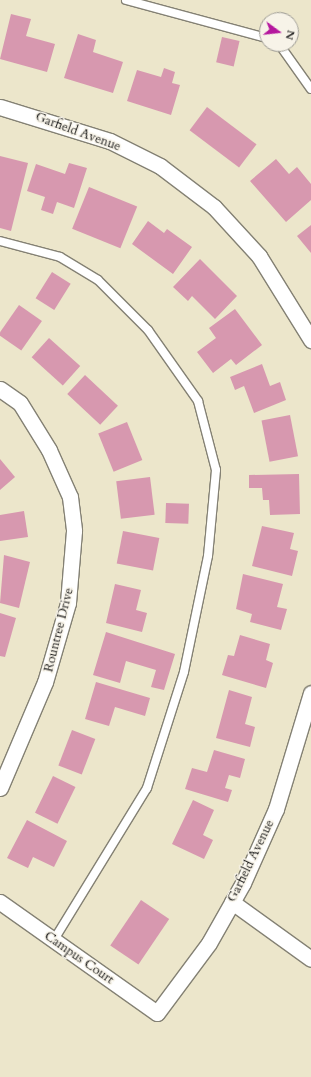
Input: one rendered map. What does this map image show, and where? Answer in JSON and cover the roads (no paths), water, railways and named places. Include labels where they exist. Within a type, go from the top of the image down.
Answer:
[{"type":"street","name":"Garfield Avenue","points":[[0,107],[110,141],[160,166],[214,207],[259,256],[311,340]]},
{"type":"street","name":"Rountree Drive","points":[[0,389],[20,403],[49,450],[70,497],[74,531],[68,603],[45,682],[0,788]]},
{"type":"street","name":"Garfield Avenue","points":[[157,1013],[209,943],[232,902],[276,809],[311,692]]},
{"type":"street","name":"Campus Court","points":[[0,902],[157,1013]]},
{"type":"street","points":[[232,902],[311,960]]},
{"type":"lane","points":[[126,0],[259,36]]},
{"type":"lane","points":[[286,52],[311,89]]},
{"type":"lane","points":[[0,241],[60,256],[98,280],[148,330],[198,401],[216,470],[208,556],[184,672],[147,788],[54,940]]}]
